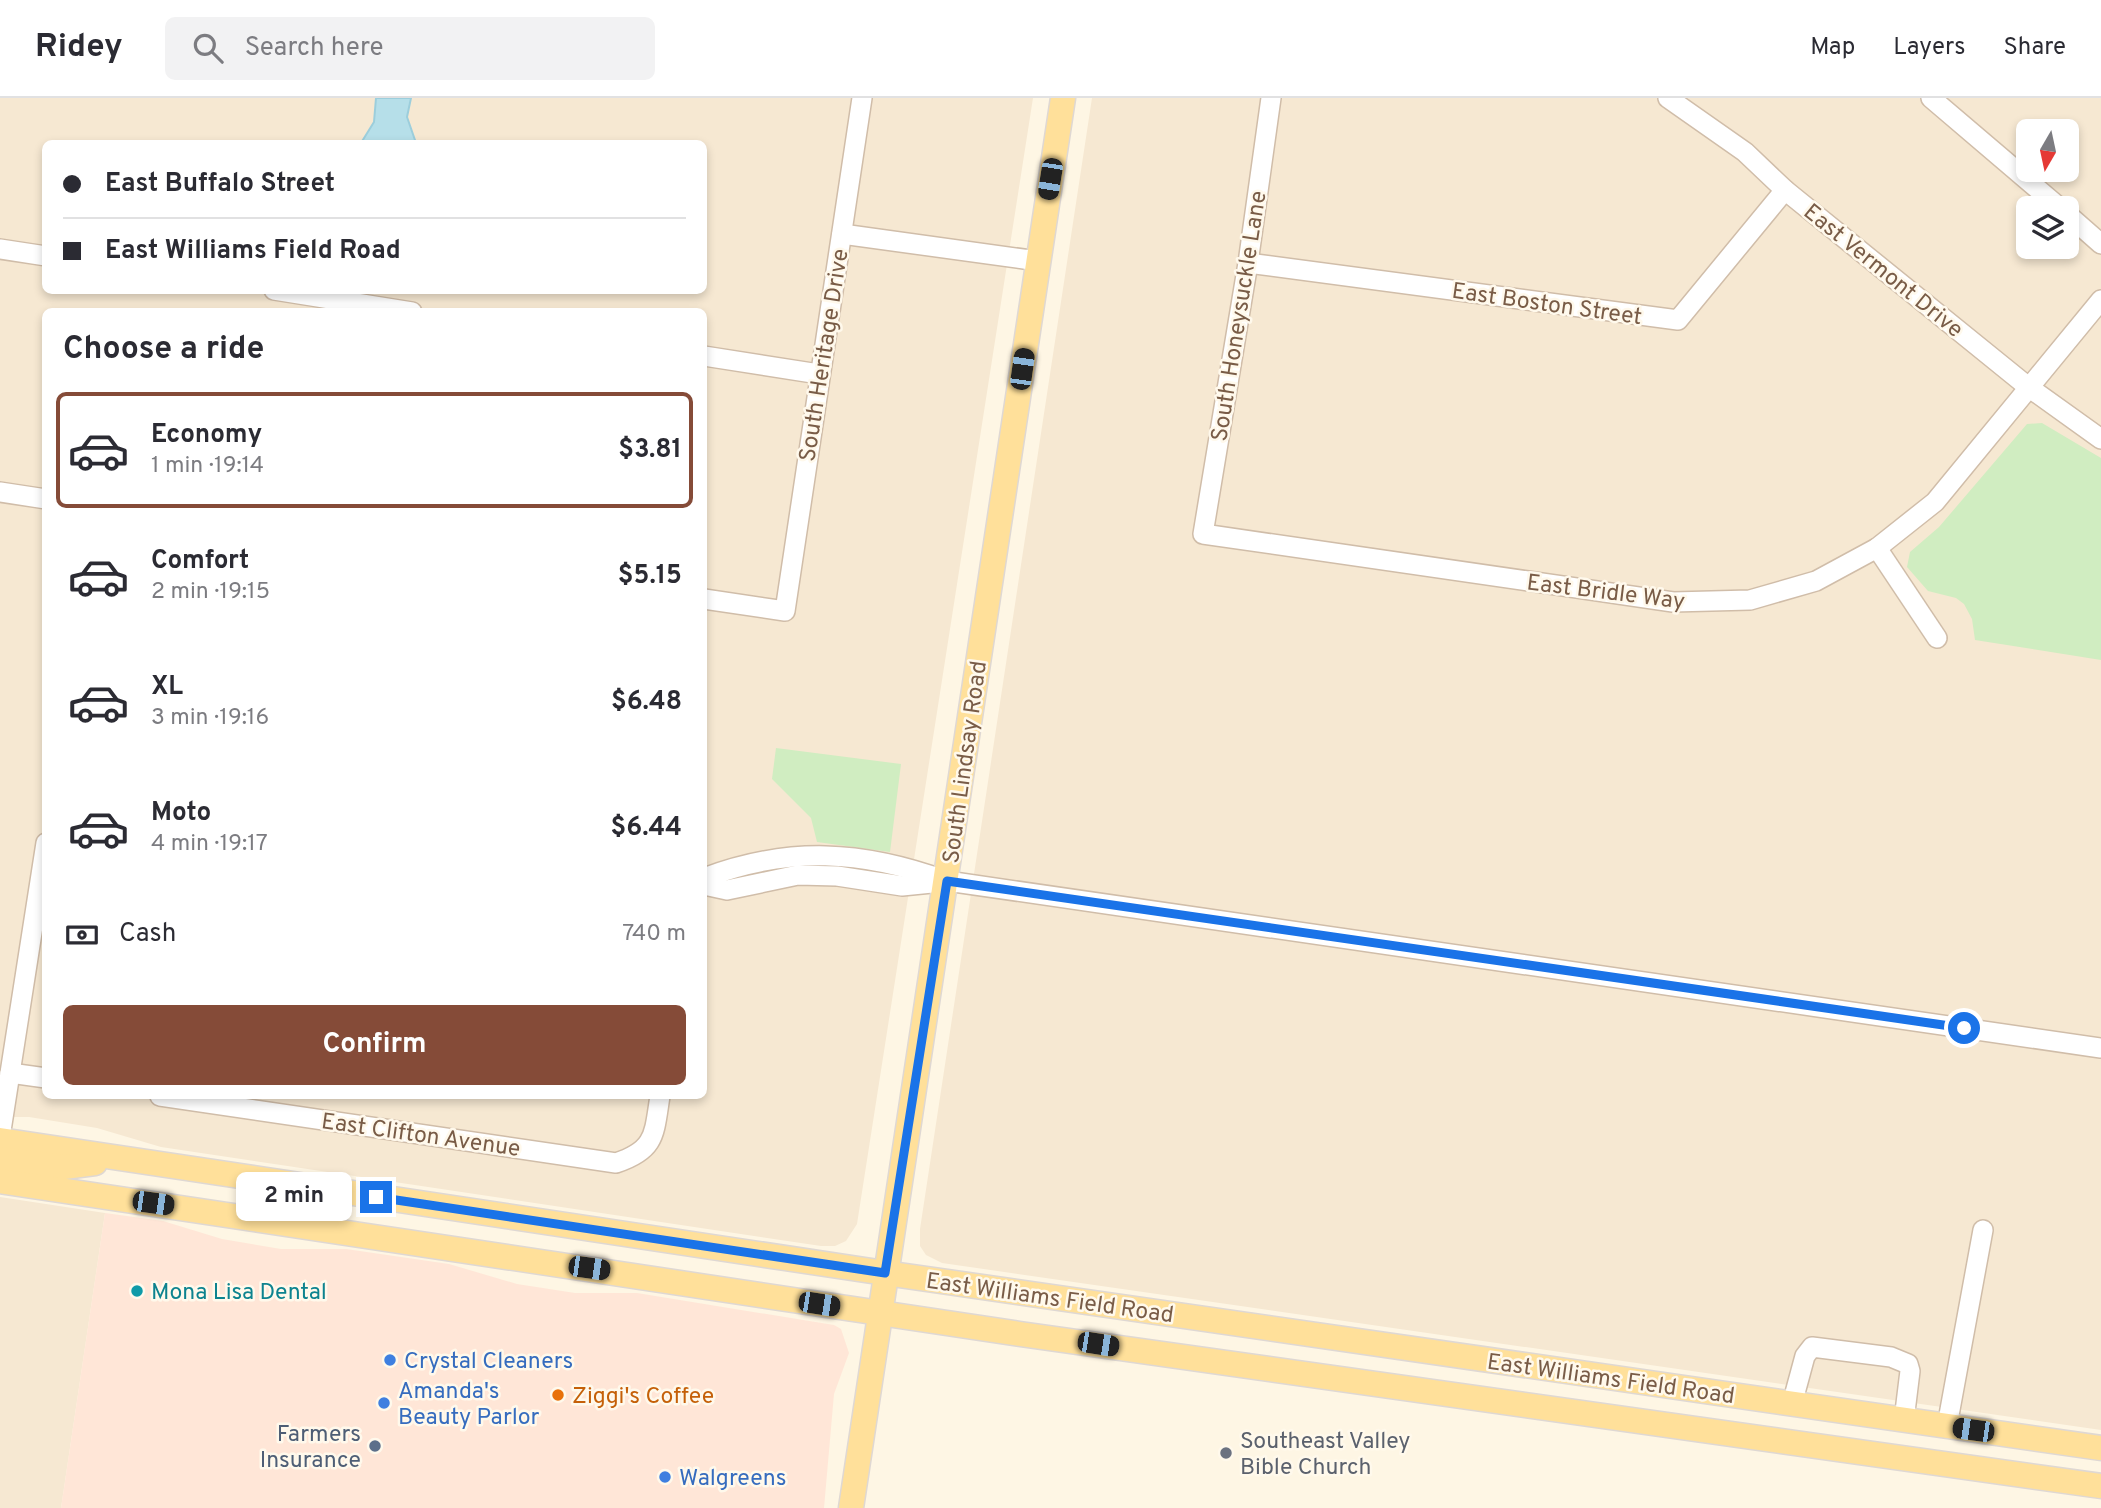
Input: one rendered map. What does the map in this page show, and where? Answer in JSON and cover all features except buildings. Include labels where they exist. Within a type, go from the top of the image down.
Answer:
[{"type":"main road","name":"South Lindsay Road","points":[[851,1508],[1063,98]]},
{"type":"main road","name":"East Williams Field Road","points":[[0,1139],[885,1273],[2101,1448]]},
{"type":"main road","points":[[0,1159],[64,1167],[127,1159]]},
{"type":"main road","name":"East Williams Field Road","points":[[0,1181],[879,1313],[2101,1486]]},
{"type":"main road","points":[[315,1228],[321,1189]]},
{"type":"street","name":"South Heritage Drive","points":[[707,599],[785,611],[862,98]]},
{"type":"street","name":"South Honeysuckle Lane","points":[[1203,534],[1248,263],[1271,98]]},
{"type":"street","name":"East Vermont Drive","points":[[1668,98],[1745,152],[1785,190],[2028,386],[2101,439]]},
{"type":"street","points":[[1931,98],[2046,196]]},
{"type":"street","name":"East Boston Street","points":[[1248,263],[1678,320],[1785,190]]},
{"type":"street","points":[[2079,225],[2101,244]]},
{"type":"street","points":[[842,234],[1038,261]]},
{"type":"street","points":[[0,249],[42,255]]},
{"type":"street","points":[[299,294],[387,308]]},
{"type":"street","name":"East Bridle Way","points":[[1203,534],[1673,602],[1750,600],[1816,581],[1877,548],[1935,502],[2101,300]]},
{"type":"street","points":[[707,356],[819,374]]},
{"type":"street","points":[[0,492],[42,498]]},
{"type":"street","points":[[1877,548],[1937,638]]},
{"type":"street","points":[[707,877],[767,859],[820,854],[905,866],[947,881],[2101,1048]]},
{"type":"street","points":[[0,1139],[42,869]]},
{"type":"street","points":[[707,886],[727,890],[798,876],[836,876],[901,886],[947,881]]},
{"type":"street","points":[[10,1073],[42,1077]]},
{"type":"street","name":"East Clifton Avenue","points":[[180,1099],[616,1163],[640,1156],[653,1138],[660,1099]]},
{"type":"street","points":[[1947,1426],[1983,1230]]},
{"type":"street","points":[[1791,1404],[1805,1356],[1812,1347],[1891,1357],[1908,1364],[1910,1371],[1904,1420]]},
{"type":"shaded area","points":[[0,98],[1033,98],[857,1224],[846,1241],[835,1246],[821,1246],[161,1147],[97,1128],[29,1117],[0,1117]]},
{"type":"shaded area","points":[[1092,98],[2101,98],[2101,1430],[942,1263],[926,1255],[920,1246],[920,1229]]},
{"type":"shaded area","points":[[0,1197],[105,1213],[61,1508],[0,1508]]},
{"type":"shaded area","points":[[105,1213],[163,1221],[222,1239],[281,1249],[346,1249],[449,1264],[517,1284],[575,1293],[637,1293],[834,1325],[841,1329],[849,1353],[834,1394],[824,1508],[61,1508]]},
{"type":"green space","points":[[2042,423],[2101,458],[2101,660],[1975,640],[1972,619],[1964,604],[1956,598],[1928,591],[1907,567],[1910,552],[1939,527],[2027,424]]},
{"type":"green space","points":[[776,748],[901,764],[890,852],[817,842],[811,818],[772,779]]},
{"type":"water","points":[[376,98],[411,98],[407,117],[415,140],[363,140],[374,122]]},
{"type":"place","name":"Mona Lisa Dental","points":[[137,1291]]},
{"type":"place","name":"Crystal Cleaners","points":[[390,1360]]},
{"type":"place","name":"Ziggi's Coffee","points":[[558,1395]]},
{"type":"place","name":"Amanda's Beauty Parlor","points":[[384,1403]]},
{"type":"place","name":"Farmers Insurance","points":[[375,1446]]},
{"type":"place","name":"Southeast Valley Bible Church","points":[[1226,1453]]},
{"type":"place","name":"Walgreens","points":[[665,1477]]},
{"type":"route","points":[[376,1197],[885,1273],[947,881],[1964,1028]]}]
